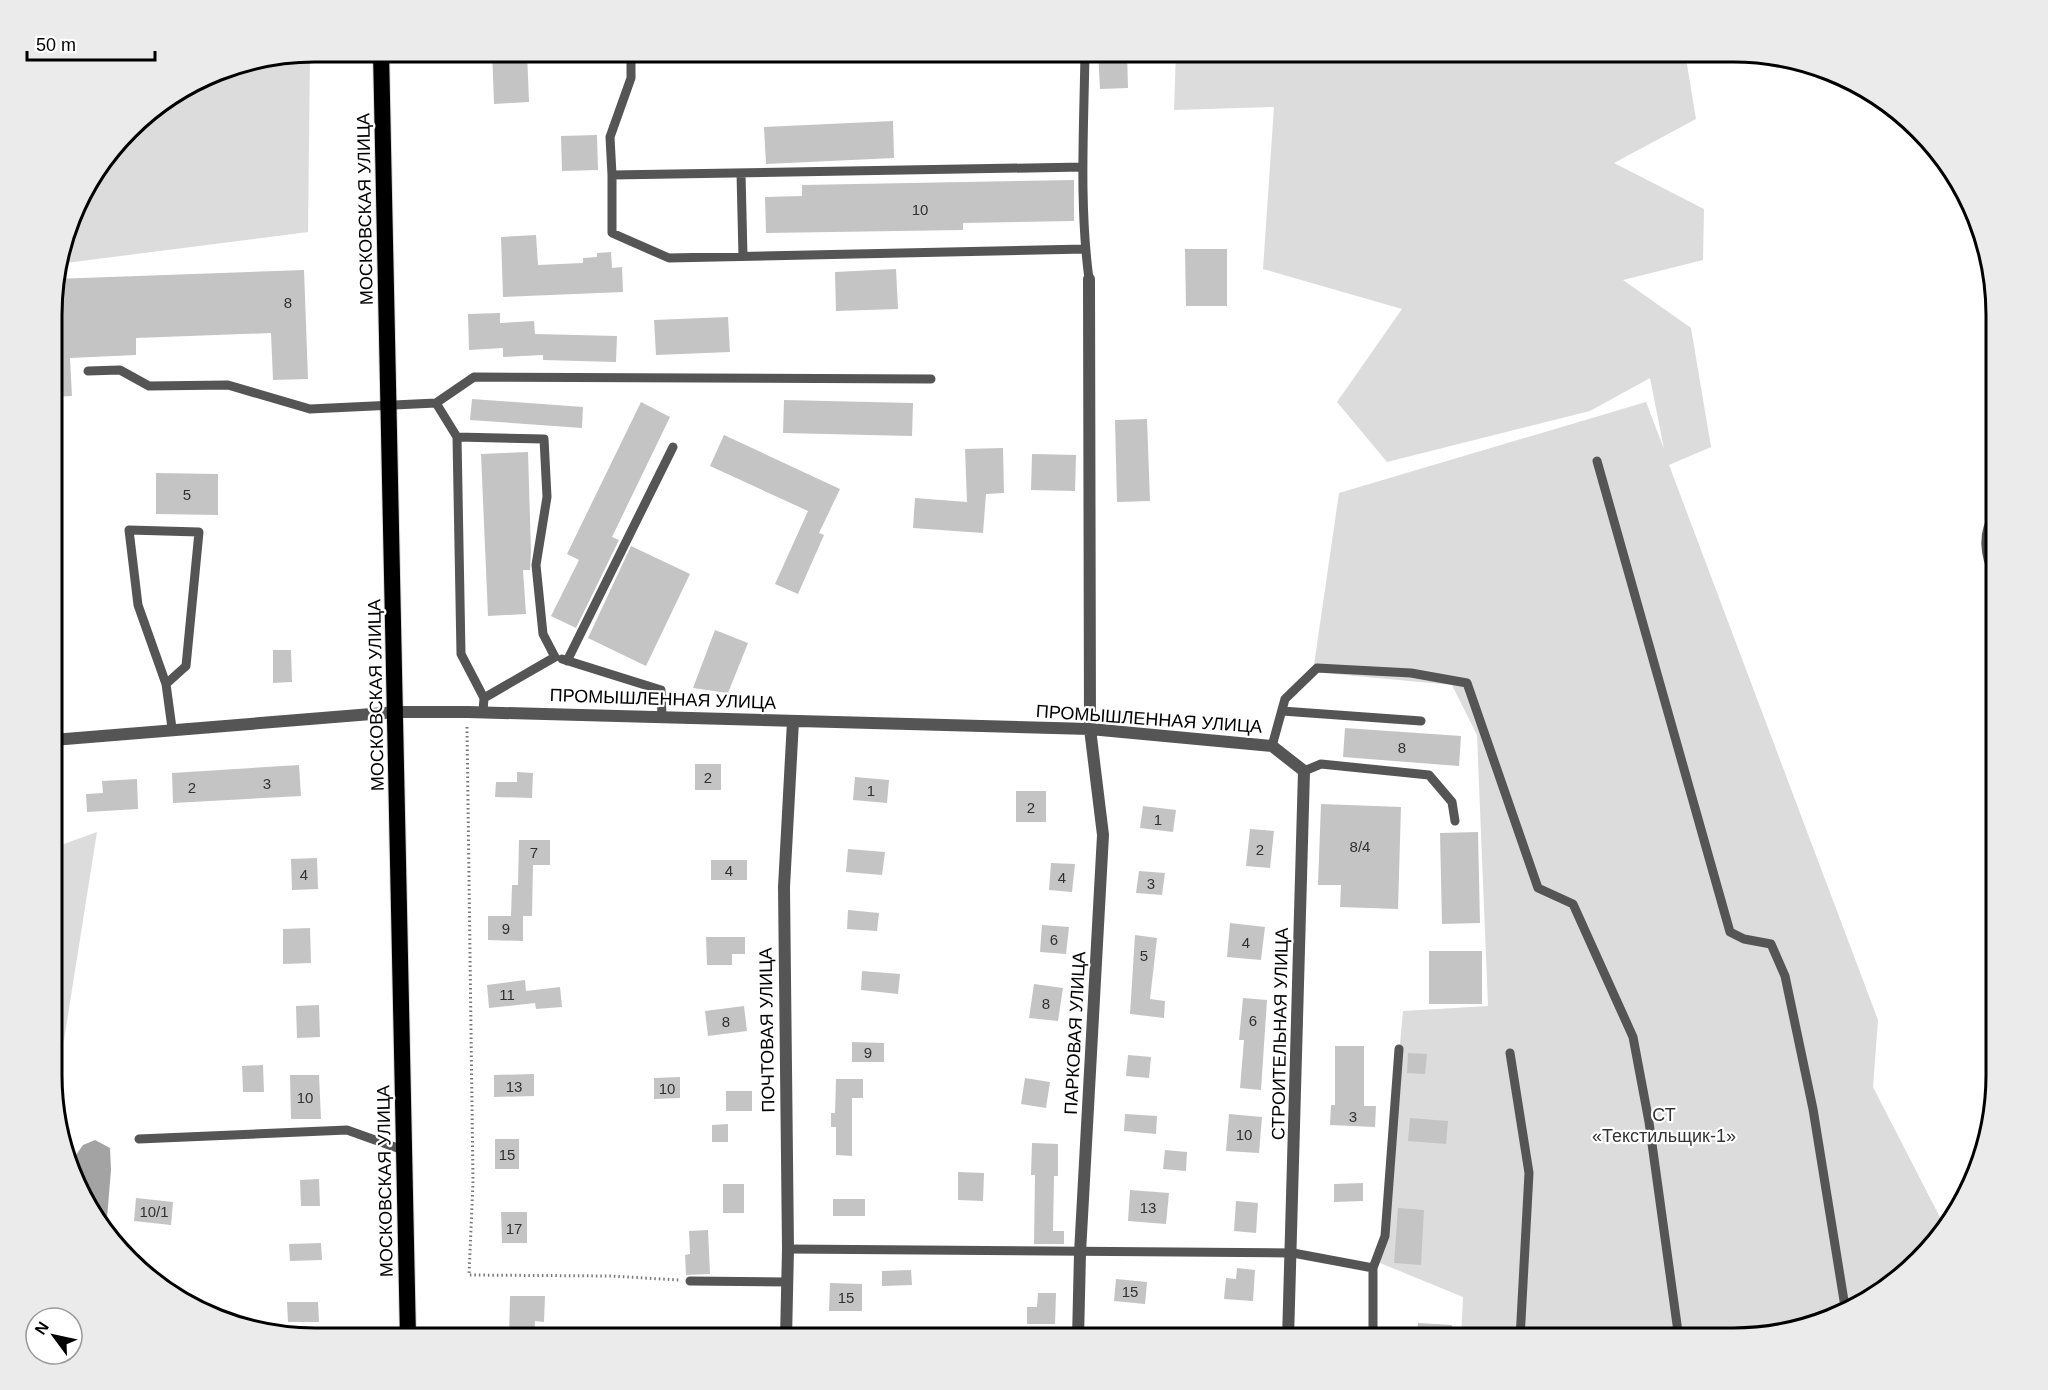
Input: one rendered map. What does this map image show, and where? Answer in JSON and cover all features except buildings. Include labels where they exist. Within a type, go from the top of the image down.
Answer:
[{"type":"highway","name":"МОСКОВСКАЯ УЛИЦА","points":[[381,62],[408,1328]]},
{"type":"street","name":"ПАРКОВАЯ УЛИЦА","points":[[1078,1328],[1080,1253],[1103,835],[1090,729],[1089,279]]},
{"type":"street","name":"ПРОМЫШЛЕННАЯ УЛИЦА","points":[[62,739],[172,728],[396,712],[483,712],[1090,729],[1272,746]]},
{"type":"street","name":"ПОЧТОВАЯ УЛИЦА","points":[[786,1328],[788,1249],[784,887],[793,721]]},
{"type":"street","points":[[1272,746],[1304,771]]},
{"type":"street","name":"СТРОИТЕЛЬНАЯ УЛИЦА","points":[[1289,1328],[1293,1253],[1304,771]]},
{"type":"lane","points":[[631,62],[631,78],[610,137],[612,233],[669,258],[1085,249]]},
{"type":"lane","points":[[1085,62],[1083,167],[1085,249],[1089,279]]},
{"type":"lane","points":[[612,175],[1083,167]]},
{"type":"lane","points":[[741,173],[743,256]]},
{"type":"lane","points":[[88,371],[120,370],[149,386],[228,386],[310,409],[436,403],[474,377],[931,379]]},
{"type":"lane","points":[[436,403],[457,437],[461,654],[484,698],[483,712]]},
{"type":"lane","points":[[457,437],[544,440],[547,497],[536,565],[543,633],[555,657],[661,690],[662,717]]},
{"type":"lane","points":[[567,661],[673,447]]},
{"type":"lane","points":[[1597,461],[1730,932],[1744,939],[1771,944],[1785,976],[1813,1108],[1844,1302]]},
{"type":"lane","points":[[166,684],[186,666],[199,532],[129,530],[138,605],[166,684],[172,728]]},
{"type":"lane","points":[[484,698],[555,657]]},
{"type":"lane","points":[[1272,746],[1285,699],[1317,668],[1411,673],[1467,683],[1538,888],[1573,904],[1633,1037],[1649,1122],[1677,1328]]},
{"type":"lane","points":[[1282,711],[1316,711],[1421,721]]},
{"type":"lane","points":[[1304,771],[1322,764],[1430,775],[1452,802],[1455,821]]},
{"type":"lane","points":[[1373,1328],[1373,1268],[1385,1236],[1399,1048]]},
{"type":"lane","points":[[1510,1053],[1528,1173],[1521,1328]]},
{"type":"lane","points":[[139,1139],[347,1130],[403,1150]]},
{"type":"lane","points":[[788,1249],[1293,1253],[1373,1268]]},
{"type":"lane","points":[[690,1281],[787,1282]]},
{"type":"path","points":[[468,712],[466,748],[473,1182],[469,1275],[610,1276],[690,1281]]},
{"type":"green space","points":[[298,62],[310,62],[308,232],[67,263],[75,233],[95,188],[124,148],[148,124],[188,95],[218,81],[265,66]]},
{"type":"green space","name":"СТ «Текстильщик-1»","points":[[1176,62],[1687,62],[1696,119],[1614,163],[1704,209],[1703,260],[1623,280],[1691,328],[1711,447],[1669,465],[1878,1020],[1873,1087],[1941,1220],[1924,1242],[1900,1266],[1860,1295],[1799,1320],[1750,1328],[1462,1328],[1463,1297],[1380,1263],[1403,1011],[1488,1006],[1477,735],[1452,685],[1313,672],[1339,493],[1646,402],[1664,449],[1650,378],[1590,411],[1387,462],[1337,402],[1402,309],[1263,269],[1274,107],[1174,110]]},
{"type":"green space","points":[[97,832],[62,1042],[62,845]]},
{"type":"shaded area","points":[[95,1140],[110,1148],[111,1170],[107,1220],[95,1202],[75,1157],[83,1145]]}]
